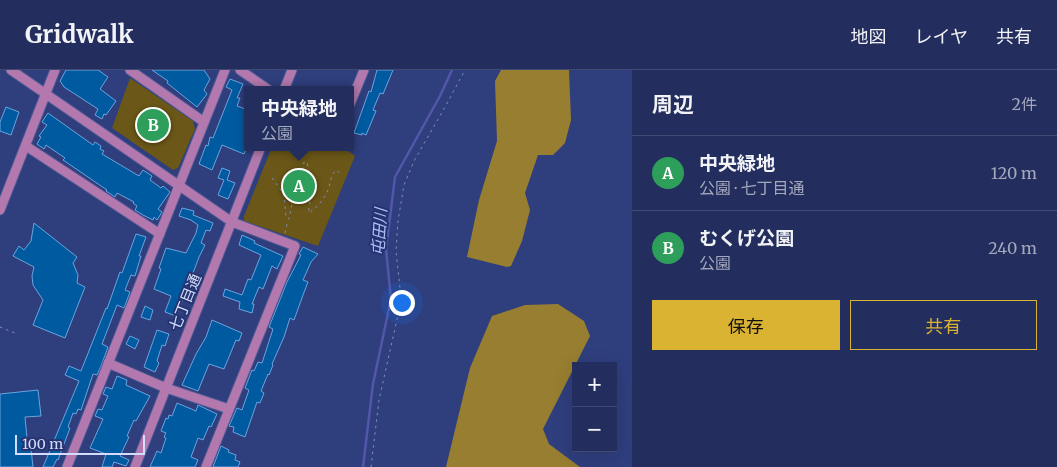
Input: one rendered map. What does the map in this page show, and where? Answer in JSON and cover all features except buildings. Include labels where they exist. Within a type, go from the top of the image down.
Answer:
[{"type":"street","points":[[11,70],[232,222],[295,246],[206,467]]},
{"type":"street","points":[[0,210],[55,70]]},
{"type":"street","points":[[130,70],[204,122]]},
{"type":"street","points":[[67,467],[225,70]]},
{"type":"street","points":[[240,70],[263,86]]},
{"type":"street","points":[[286,86],[292,70]]},
{"type":"street","points":[[354,94],[364,70]]},
{"type":"street","points":[[26,146],[160,234]]},
{"type":"street","name":"七丁目通","points":[[134,467],[260,151]]},
{"type":"street","points":[[108,363],[166,388],[229,410]]},
{"type":"path","points":[[371,467],[379,400],[398,314],[400,288],[396,251],[398,221],[404,185],[414,161],[445,108],[464,70]]},
{"type":"path","points":[[284,236],[294,189],[303,168],[303,163],[307,162],[312,184],[312,194],[308,206],[309,213],[324,198],[332,174],[336,170],[340,173]]},
{"type":"path","points":[[272,178],[284,194],[286,217],[289,219]]},
{"type":"path","points":[[0,327],[14,333]]},
{"type":"shaded area","points":[[501,70],[569,70],[571,120],[565,143],[553,155],[538,155],[525,193],[530,210],[522,241],[511,266],[507,267],[467,257],[479,200],[497,141],[495,81]]},
{"type":"shaded area","points":[[130,78],[193,121],[195,129],[178,168],[173,170],[112,128]]},
{"type":"shaded area","points":[[270,151],[348,151],[355,156],[318,246],[244,221],[244,216]]},
{"type":"shaded area","points":[[558,304],[584,321],[590,336],[577,362],[572,362],[572,372],[543,429],[549,444],[580,467],[446,467],[470,368],[492,316],[525,305]]},
{"type":"waterway","name":"屯田川","points":[[363,467],[373,384],[391,299],[386,249],[395,177],[440,96],[452,70]]},
{"type":"place","name":"むくげ公園","points":[[153,125]]},
{"type":"place","name":"中央緑地","points":[[299,186]]}]
